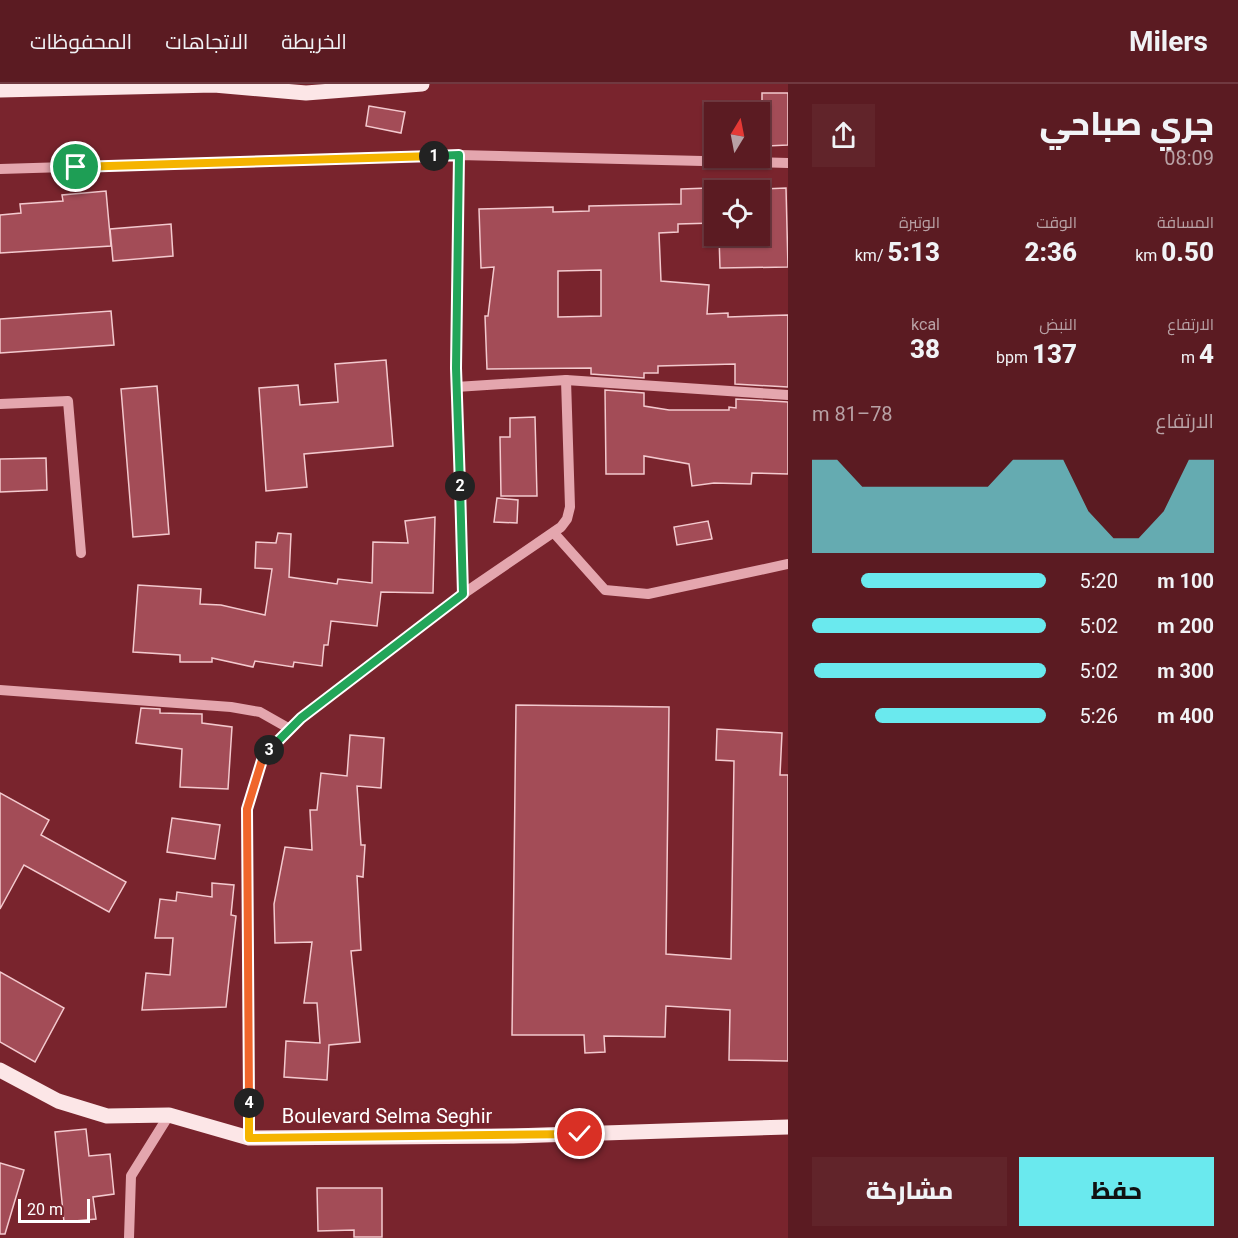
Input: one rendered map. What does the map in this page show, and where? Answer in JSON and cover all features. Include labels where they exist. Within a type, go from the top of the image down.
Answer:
[{"type":"main road","points":[[0,90],[216,84],[306,93],[422,84]]},
{"type":"main road","name":"Boulevard Selma Seghir","points":[[0,1070],[58,1101],[106,1116],[169,1115],[249,1138],[513,1136],[788,1127]]},
{"type":"street","points":[[0,169],[459,155],[788,163]]},
{"type":"street","points":[[459,155],[456,387],[463,594]]},
{"type":"street","points":[[456,387],[566,380],[788,395]]},
{"type":"street","points":[[249,1138],[247,809],[263,757],[301,718],[463,594],[554,533],[567,519],[570,507],[566,380]]},
{"type":"street","points":[[0,404],[68,401],[81,553]]},
{"type":"street","points":[[554,533],[605,590],[648,594],[788,564]]},
{"type":"street","points":[[0,690],[231,707],[260,712],[290,729]]},
{"type":"street","points":[[129,1238],[131,1176],[169,1115]]},
{"type":"building","points":[[762,93],[788,93],[788,145],[770,146],[770,102],[762,102]]},
{"type":"building","points":[[369,106],[405,112],[401,133],[366,126]]},
{"type":"building","points":[[704,188],[704,223],[678,224],[678,232],[659,233],[661,281],[709,285],[707,314],[728,313],[728,317],[788,315],[788,387],[735,384],[735,364],[658,366],[658,373],[644,373],[644,378],[591,374],[591,368],[487,369],[485,316],[488,316],[494,267],[481,268],[479,209],[553,207],[553,212],[589,211],[589,206],[681,204],[681,189]],"holes":[[[601,270],[601,316],[558,317],[558,271]]]},
{"type":"building","points":[[786,188],[788,267],[720,268],[719,246],[770,246],[770,189]]},
{"type":"building","points":[[106,191],[111,246],[0,253],[0,215],[21,213],[20,204],[63,201],[62,195]]},
{"type":"building","points":[[171,224],[173,256],[113,261],[110,229]]},
{"type":"building","points":[[111,311],[114,345],[0,353],[0,319]]},
{"type":"building","points":[[386,360],[393,446],[304,454],[307,487],[266,491],[259,388],[298,385],[300,405],[338,402],[335,364]]},
{"type":"building","points":[[157,386],[169,534],[133,537],[121,389]]},
{"type":"building","points":[[605,390],[644,393],[644,406],[669,410],[729,410],[729,407],[736,408],[736,399],[788,402],[788,474],[752,473],[751,484],[714,483],[692,486],[689,464],[644,456],[644,474],[606,474]]},
{"type":"building","points":[[535,417],[537,496],[501,496],[500,437],[510,437],[510,418]]},
{"type":"building","points":[[46,458],[47,490],[0,492],[0,459]]},
{"type":"building","points":[[497,498],[518,500],[517,523],[494,522]]},
{"type":"building","points":[[435,517],[433,593],[381,592],[377,626],[331,621],[328,645],[324,645],[322,666],[294,662],[293,667],[255,661],[253,667],[212,658],[212,662],[180,662],[180,655],[133,652],[138,585],[201,589],[200,604],[221,605],[265,615],[272,569],[255,568],[256,542],[276,543],[278,533],[291,534],[289,577],[337,584],[338,579],[372,583],[373,542],[408,543],[405,521]]},
{"type":"building","points":[[708,521],[712,539],[677,545],[674,527]]},
{"type":"building","points":[[516,705],[669,707],[666,954],[731,959],[734,761],[716,760],[717,729],[782,733],[780,775],[788,775],[788,1061],[729,1060],[730,1010],[666,1006],[665,1037],[604,1036],[605,1052],[585,1053],[584,1035],[512,1035]]},
{"type":"building","points":[[141,708],[160,709],[160,713],[202,714],[202,723],[232,727],[228,789],[180,787],[182,749],[136,743]]},
{"type":"building","points":[[350,735],[384,738],[381,788],[357,786],[361,845],[365,845],[363,877],[357,876],[361,950],[351,951],[360,1042],[329,1045],[327,1080],[284,1077],[286,1041],[320,1043],[317,1003],[304,1003],[312,942],[275,943],[274,904],[285,847],[312,850],[310,810],[317,810],[321,773],[347,776]]},
{"type":"building","points":[[0,793],[49,820],[41,835],[126,882],[109,912],[24,865],[0,909]]},
{"type":"building","points":[[172,818],[220,825],[215,859],[167,852]]},
{"type":"building","points":[[212,883],[234,885],[231,915],[236,916],[226,1007],[142,1010],[146,973],[170,975],[173,938],[155,938],[160,899],[176,901],[177,892],[212,897]]},
{"type":"building","points":[[0,972],[64,1008],[35,1062],[0,1042]]},
{"type":"building","points":[[86,1129],[89,1156],[110,1154],[114,1194],[93,1197],[96,1219],[64,1222],[55,1132]]},
{"type":"building","points":[[0,1163],[24,1170],[5,1234],[0,1234]]},
{"type":"building","points":[[317,1188],[382,1188],[382,1237],[354,1237],[354,1230],[318,1231]]},
{"type":"route","points":[[76,167],[459,155],[456,368],[463,594],[301,718],[263,757],[247,809],[249,1138],[580,1134]]}]
